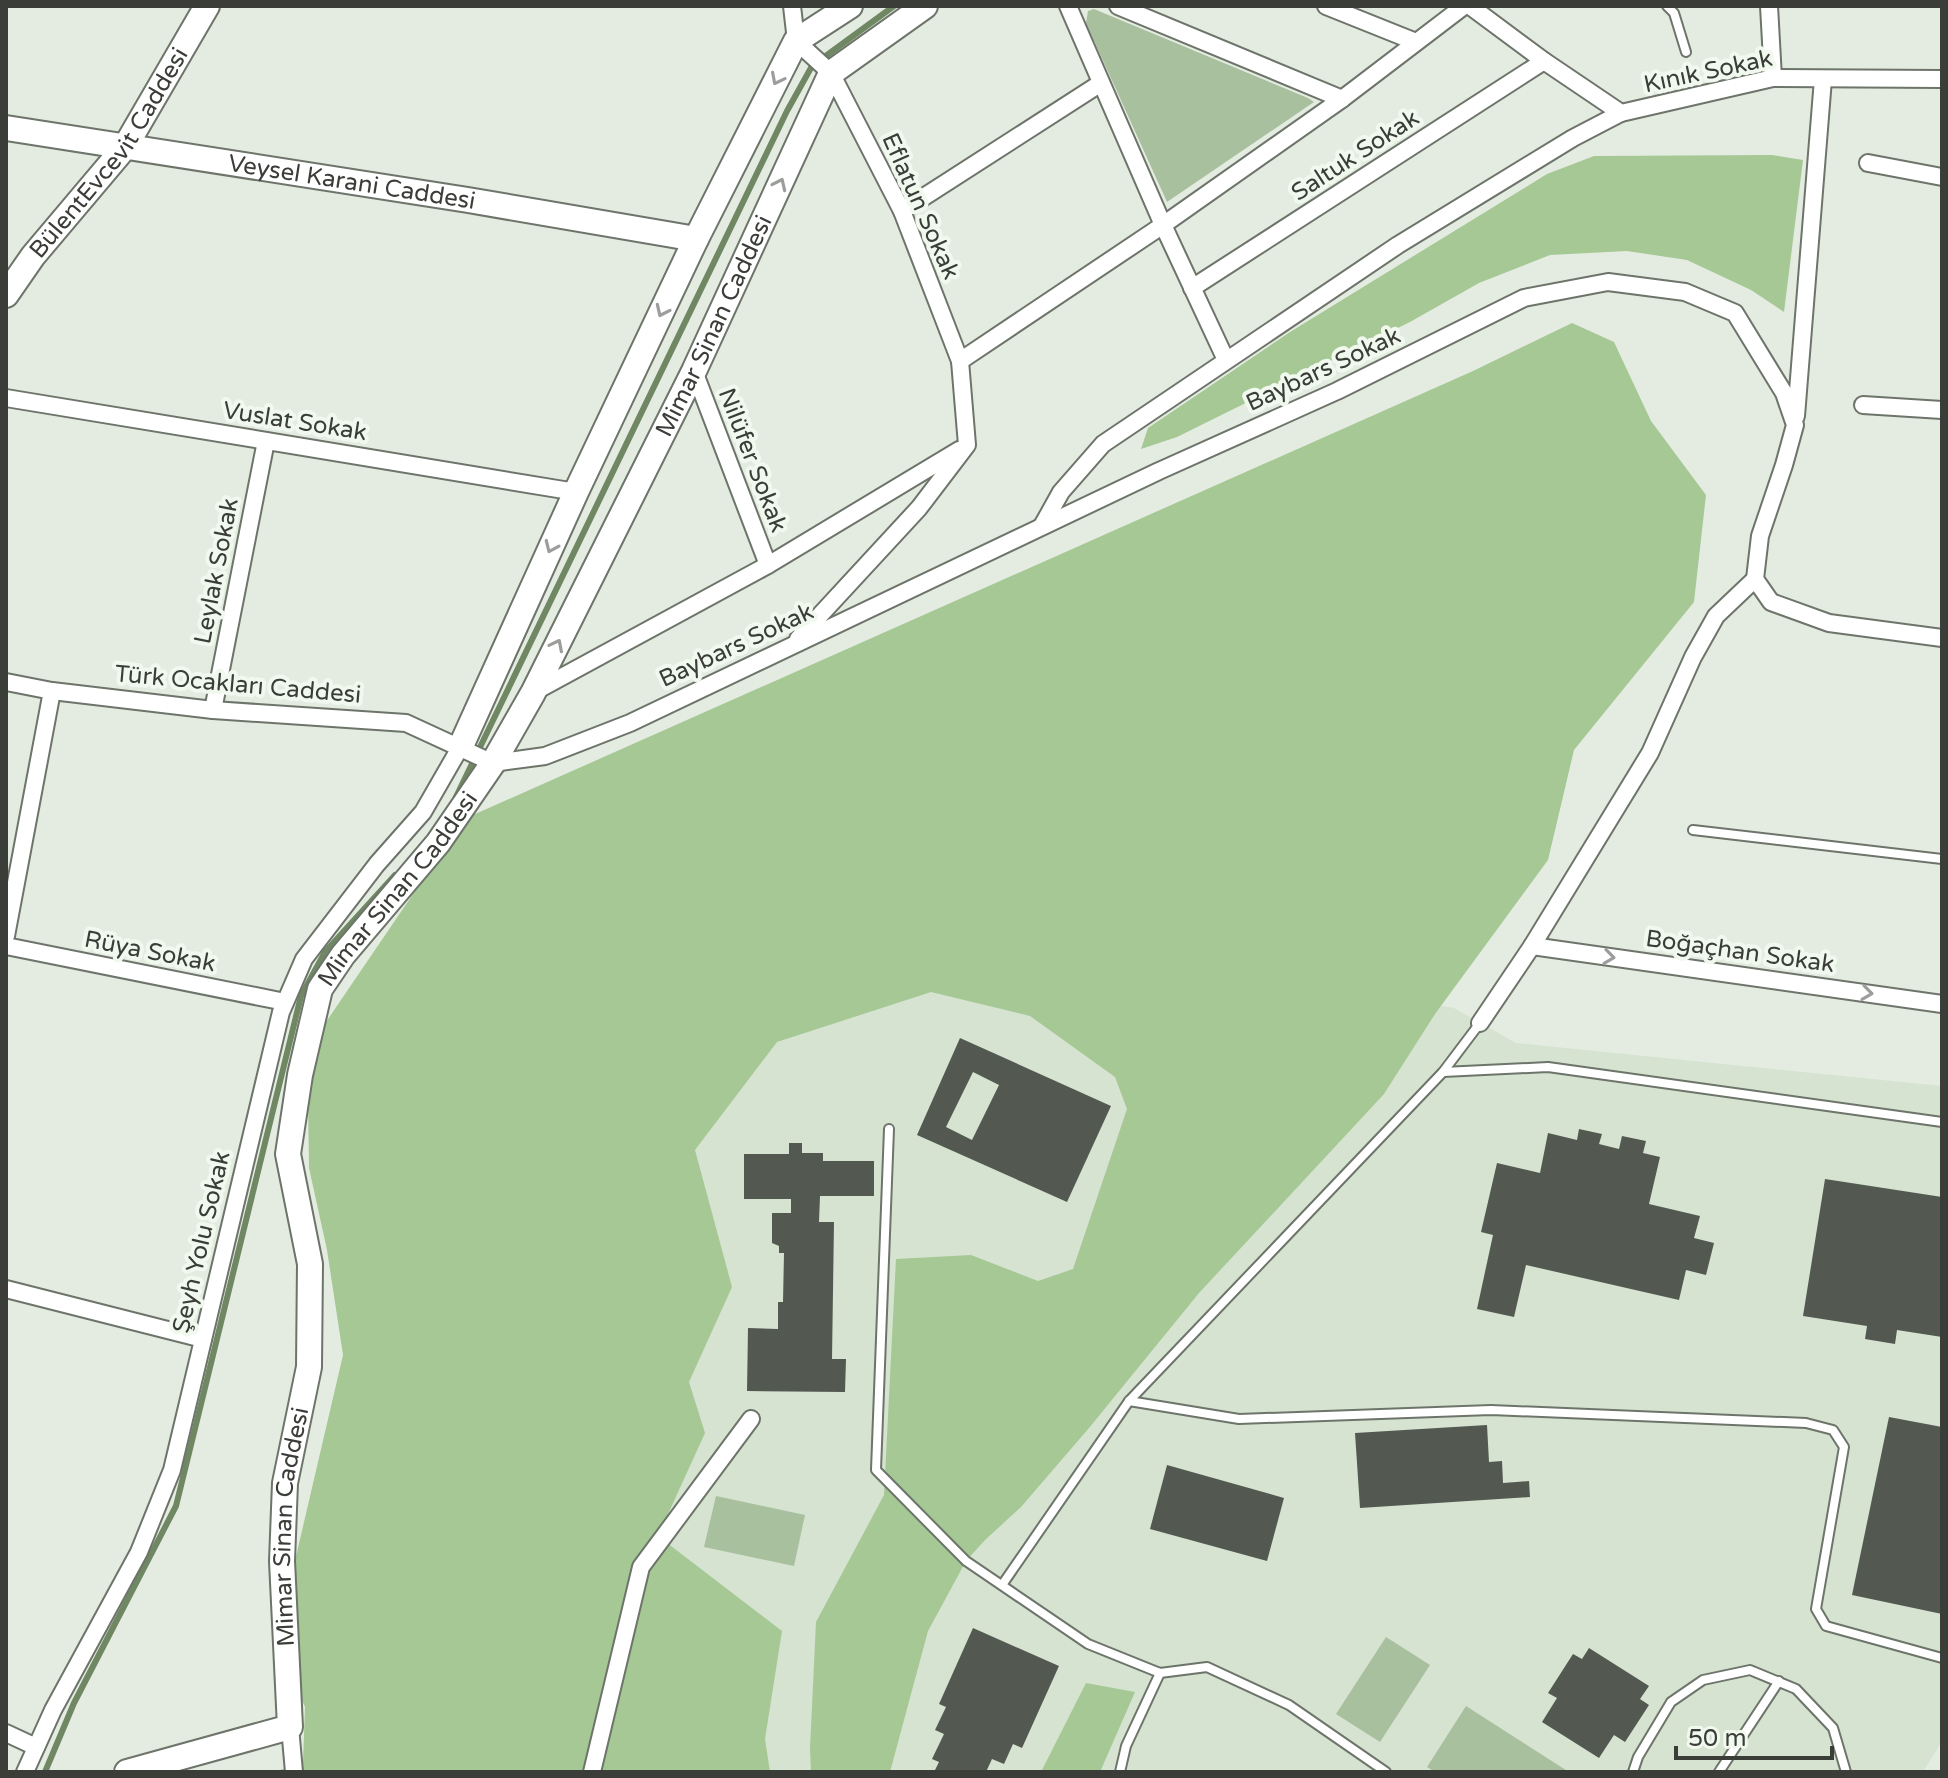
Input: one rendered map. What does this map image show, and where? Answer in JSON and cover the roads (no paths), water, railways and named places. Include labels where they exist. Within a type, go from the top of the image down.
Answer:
[{"type":"street","name":"BülentEvcevit Caddesi","points":[[6,295],[33,256],[125,147],[207,6]]},
{"type":"street","points":[[792,6],[796,41],[831,73]]},
{"type":"street","points":[[796,41],[850,6]]},
{"type":"street","name":"Mimar Sinan Caddesi","points":[[290,1727],[282,1561],[285,1483],[309,1367],[310,1264],[288,1154],[300,1075],[320,989],[343,955],[438,843],[493,763],[533,693],[694,371],[831,73],[925,6]]},
{"type":"street","points":[[1068,6],[1163,225],[1226,360]]},
{"type":"street","points":[[1118,6],[1342,99]]},
{"type":"street","points":[[1326,6],[1416,42]]},
{"type":"street","points":[[960,361],[1163,225],[1467,6]]},
{"type":"street","name":"Kınık Sokak","points":[[1467,6],[1621,113],[1773,78],[1942,79]]},
{"type":"street","points":[[1769,6],[1773,78]]},
{"type":"street","name":"Mimar Sinan Caddesi","points":[[461,746],[576,492],[696,239],[796,41]]},
{"type":"street","name":"Saltuk Sokak","points":[[1192,288],[1544,61]]},
{"type":"street","name":"Eflatun Sokak","points":[[831,73],[902,211],[960,361],[967,445]]},
{"type":"street","points":[[1480,1023],[1532,946],[1650,753],[1693,657],[1716,616],[1755,579],[1760,536],[1795,425],[1823,79]]},
{"type":"street","points":[[902,211],[1101,83]]},
{"type":"street","points":[[1041,527],[1061,492],[1103,444],[1398,245],[1573,138],[1621,113]]},
{"type":"street","name":"Veysel Karani Caddesi","points":[[6,128],[696,239]]},
{"type":"street","points":[[1868,163],[1942,177]]},
{"type":"street","name":"Baybars Sokak","points":[[493,763],[545,756],[630,723],[1041,527],[1337,391],[1524,298],[1608,282],[1685,292],[1735,313],[1784,393],[1795,425]]},
{"type":"street","name":"Nilüfer Sokak","points":[[694,371],[768,565]]},
{"type":"street","name":"Vuslat Sokak","points":[[6,398],[576,492]]},
{"type":"street","points":[[1863,405],[1942,410]]},
{"type":"street","name":"Leylak Sokak","points":[[213,710],[266,441]]},
{"type":"street","points":[[533,693],[768,565],[967,445]]},
{"type":"street","points":[[792,646],[919,508],[967,445]]},
{"type":"street","points":[[1755,579],[1771,602],[1829,623],[1942,638]]},
{"type":"street","name":"Türk Ocakları Caddesi","points":[[6,682],[52,691],[213,710],[406,723],[493,763]]},
{"type":"street","points":[[6,936],[52,691]]},
{"type":"street","name":"Şeyh Yolu Sokak","points":[[25,1772],[53,1710],[139,1552],[172,1470],[285,1002],[304,959],[377,864],[423,812],[461,746]]},
{"type":"street","name":"Rüya Sokak","points":[[6,946],[285,1002]]},
{"type":"street","name":"Boğaçhan Sokak","points":[[1532,946],[1942,1004]]},
{"type":"street","points":[[6,1289],[203,1339]]},
{"type":"street","points":[[592,1772],[641,1567],[751,1419]]},
{"type":"street","points":[[127,1772],[290,1727],[294,1772]]},
{"type":"street","points":[[6,1733],[36,1747]]},
{"type":"lane","points":[[1667,6],[1674,13],[1686,52]]},
{"type":"lane","points":[[1693,830],[1942,859]]},
{"type":"lane","points":[[1002,1585],[1129,1401],[1443,1072],[1480,1023]]},
{"type":"lane","points":[[1443,1072],[1548,1067],[1942,1122]]},
{"type":"lane","points":[[889,1129],[876,1470],[966,1561],[1088,1644],[1160,1673],[1207,1667],[1289,1705],[1386,1772]]},
{"type":"lane","points":[[1129,1401],[1239,1419],[1491,1410],[1806,1423],[1833,1430],[1844,1447],[1816,1609],[1826,1626],[1942,1658]]},
{"type":"lane","points":[[1633,1772],[1638,1757],[1671,1702],[1703,1680],[1750,1670],[1796,1689],[1833,1728],[1846,1772]]},
{"type":"lane","points":[[1120,1772],[1126,1746],[1160,1673]]},
{"type":"lane","points":[[1719,1772],[1779,1681]]},
{"type":"waterway","points":[[456,797],[787,111],[812,66],[894,6]]},
{"type":"waterway","points":[[45,1772],[74,1703],[176,1506],[301,996],[325,952],[395,875]]}]
